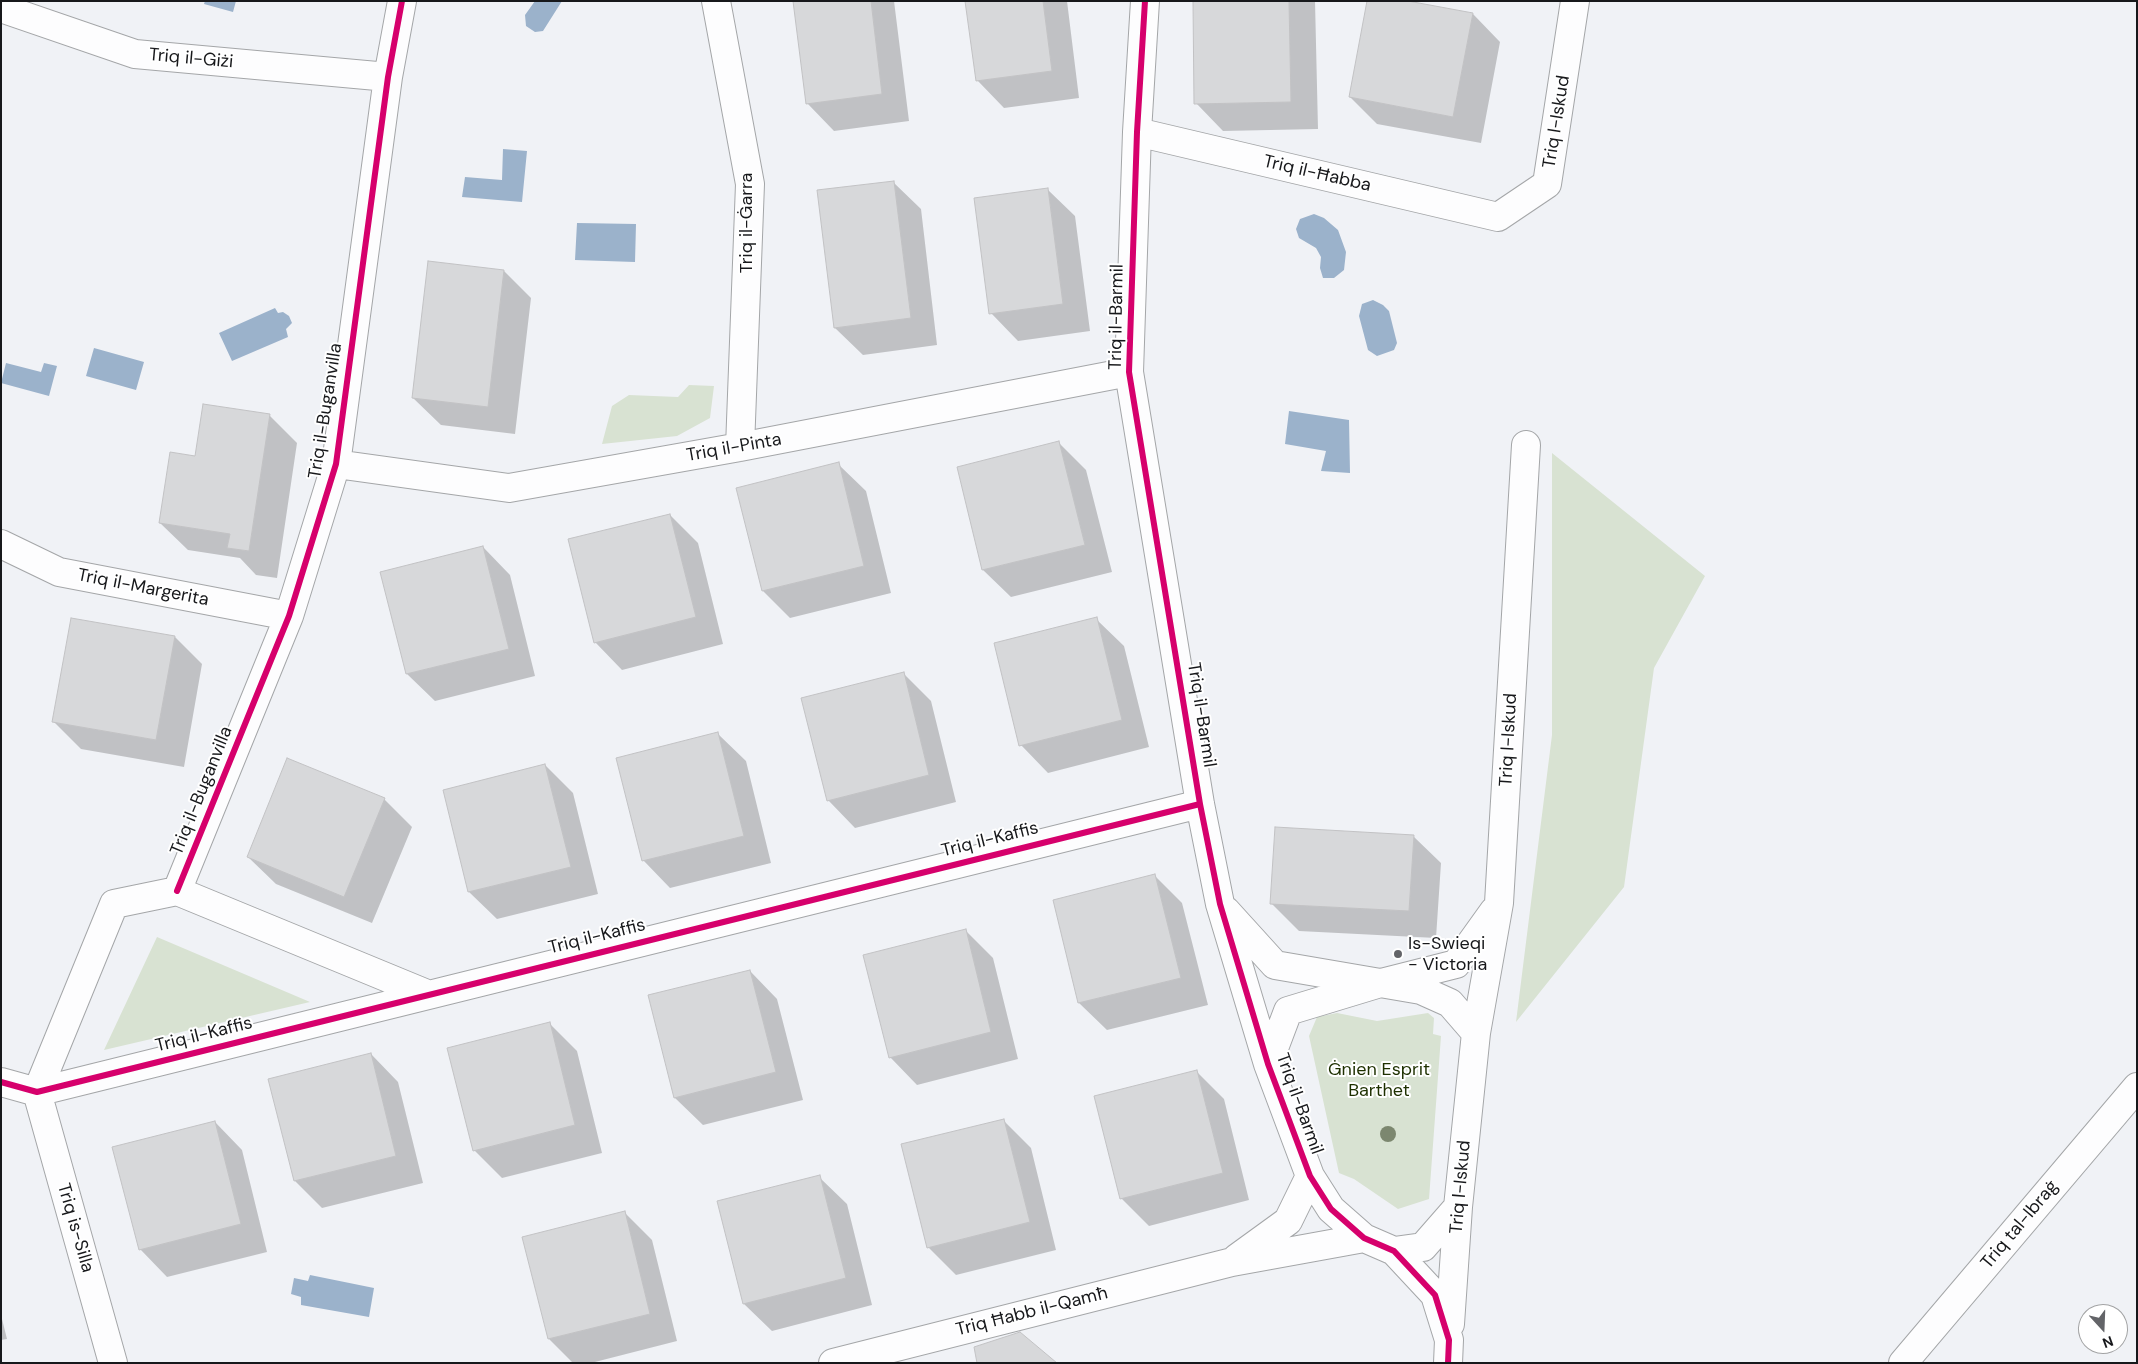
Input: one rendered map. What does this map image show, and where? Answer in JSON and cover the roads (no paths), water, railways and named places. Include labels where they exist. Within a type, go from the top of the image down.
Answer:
[{"type":"street","name":"Triq il-Buganvilla","points":[[177,891],[289,616],[336,464],[388,77],[402,1]]},
{"type":"street","name":"Triq il-Ġarra","points":[[716,1],[750,184],[740,447]]},
{"type":"street","name":"Triq il-Barmil","points":[[1145,1],[1137,132],[1129,372],[1200,804],[1220,904],[1268,1064],[1310,1176],[1331,1209],[1364,1238],[1394,1251],[1435,1295],[1448,1352]]},
{"type":"street","name":"Triq l-Iskud","points":[[1498,216],[1547,184],[1576,1]]},
{"type":"street","name":"Triq il-Giżi","points":[[1,8],[134,54],[388,77]]},
{"type":"street","name":"Triq il-Ħabba","points":[[1137,132],[1498,216]]},
{"type":"street","name":"Triq il-Pinta","points":[[336,464],[509,488],[740,447],[1129,372]]},
{"type":"street","name":"Triq l-Iskud","points":[[1448,1352],[1458,1207],[1476,1034],[1499,903],[1526,445]]},
{"type":"street","name":"Triq il-Margerita","points":[[1,544],[59,572],[289,616]]},
{"type":"street","name":"Triq il-Kaffis","points":[[1,1082],[37,1092],[1200,804]]},
{"type":"street","points":[[37,1092],[114,904],[177,891],[427,994]]},
{"type":"street","points":[[1268,1064],[1288,1011],[1377,984],[1456,964],[1499,903]]},
{"type":"street","points":[[1220,904],[1275,966],[1421,990],[1450,1003],[1476,1034]]},
{"type":"street","name":"Triq tal-Ibraġ","points":[[1903,1363],[2136,1088]]},
{"type":"street","name":"Triq is-Silla","points":[[37,1092],[113,1363]]},
{"type":"street","name":"Triq Ħabb il-Qamħ","points":[[1232,1262],[1288,1221],[1310,1176]]},
{"type":"street","points":[[1394,1251],[1423,1247],[1458,1207]]},
{"type":"street","name":"Triq Ħabb il-Qamħ","points":[[833,1363],[1232,1262],[1364,1238]]},
{"type":"water","points":[[205,1],[236,1],[233,12],[204,4]]},
{"type":"water","points":[[535,1],[562,1],[543,31],[535,32],[526,26],[525,15]]},
{"type":"water","points":[[503,149],[527,151],[522,202],[462,197],[465,177],[502,180]]},
{"type":"water","points":[[1314,214],[1324,218],[1338,230],[1346,252],[1344,270],[1334,278],[1323,278],[1320,268],[1321,257],[1316,248],[1299,238],[1296,229],[1300,219]]},
{"type":"water","points":[[577,223],[636,224],[635,262],[575,260]]},
{"type":"water","points":[[1373,300],[1383,305],[1389,311],[1397,343],[1394,350],[1377,356],[1368,350],[1359,316],[1362,304]]},
{"type":"water","points":[[275,308],[278,313],[283,312],[289,316],[292,323],[286,329],[288,337],[232,361],[219,333]]},
{"type":"water","points":[[94,348],[144,362],[136,390],[86,376]]},
{"type":"water","points":[[6,363],[41,372],[44,363],[57,366],[49,396],[1,383]]},
{"type":"water","points":[[1289,411],[1349,420],[1350,473],[1321,471],[1326,451],[1285,444]]},
{"type":"water","points":[[310,1275],[374,1288],[369,1317],[301,1305],[301,1297],[291,1294],[294,1278],[308,1281]]},
{"type":"place","name":"Is-Swieqi - Victoria","points":[[1398,954]]},
{"type":"park label","name":"Ġnien Esprit Barthet","points":[[1379,1080]]}]
